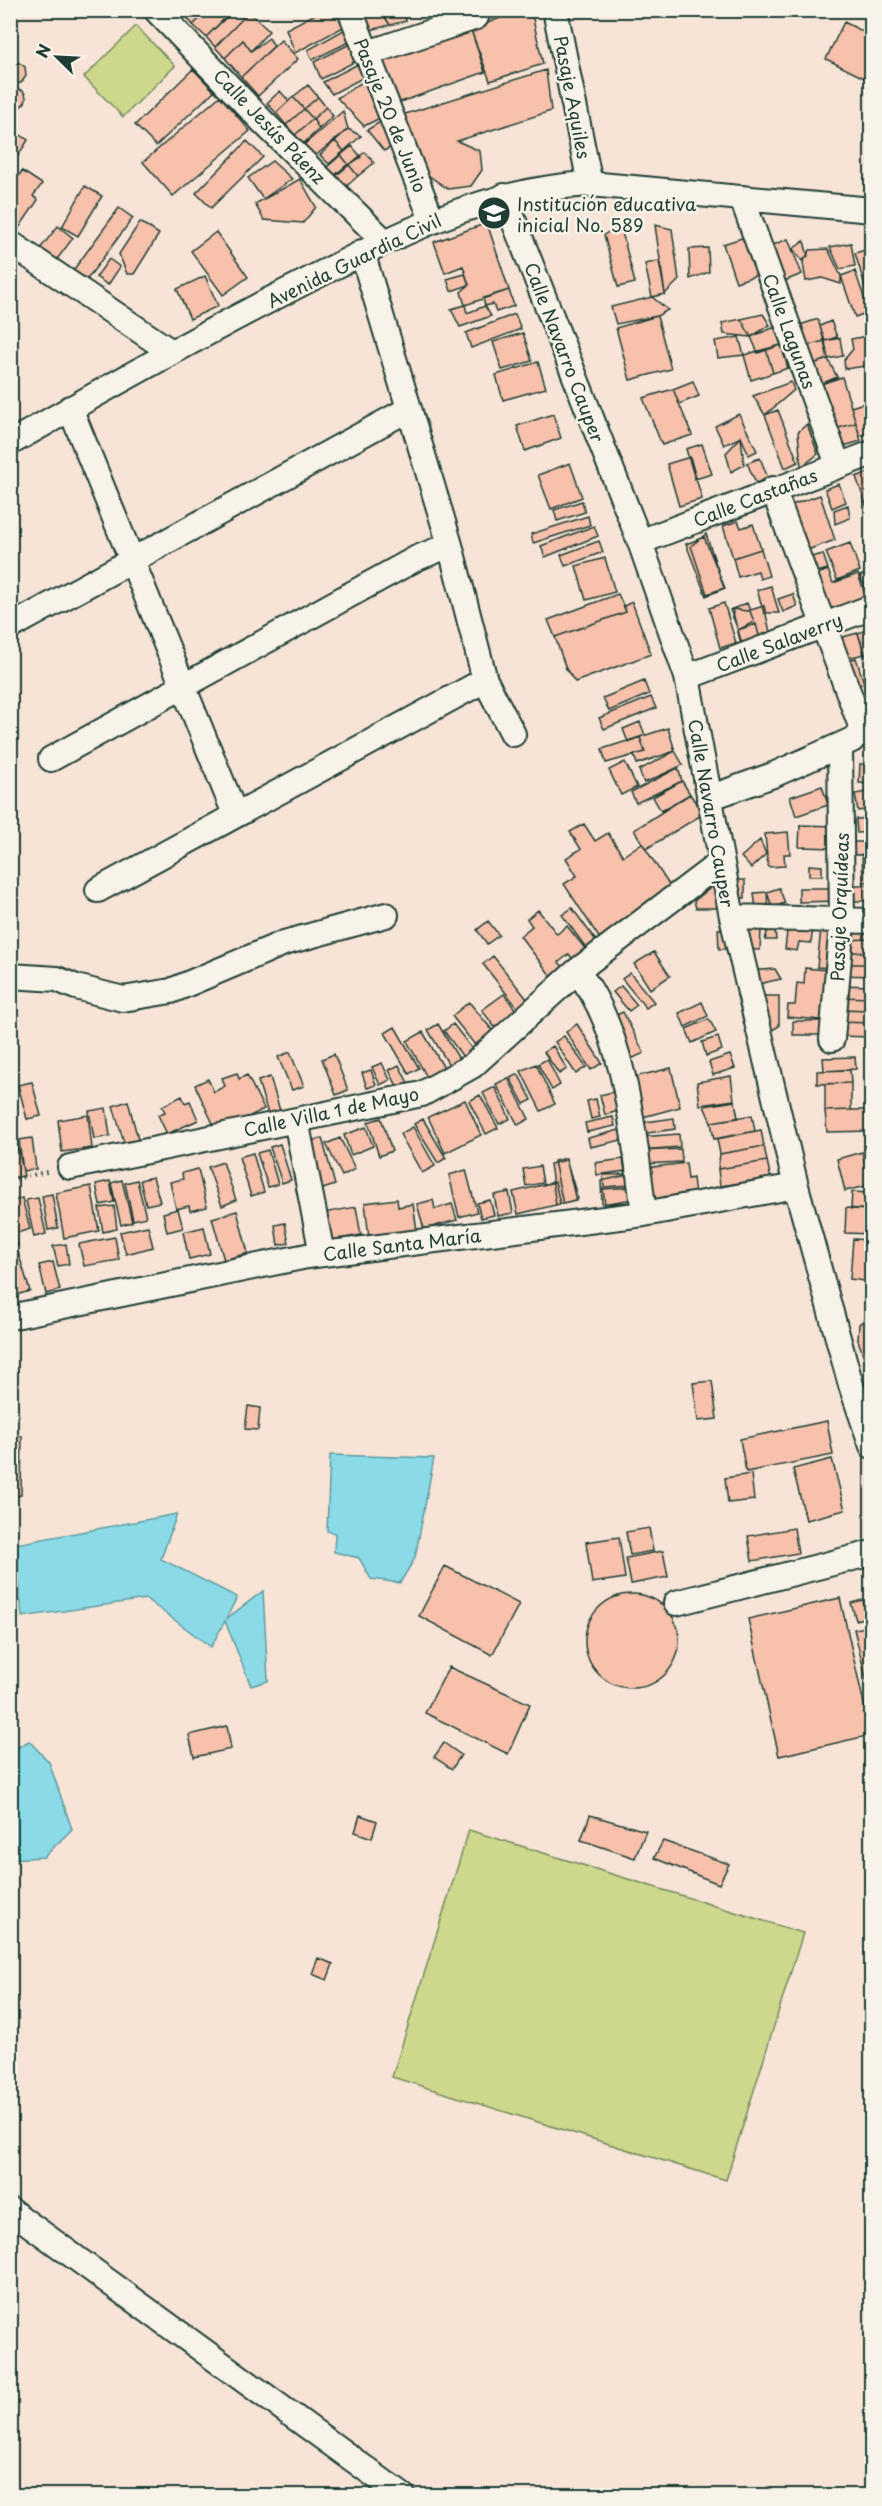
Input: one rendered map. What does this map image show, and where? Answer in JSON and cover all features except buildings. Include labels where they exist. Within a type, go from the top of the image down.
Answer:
[{"type":"street","name":"Calle Jesús Páenz","points":[[156,10],[384,241]]},
{"type":"street","name":"Pasaje 20 de Junio","points":[[350,10],[365,54],[432,220]]},
{"type":"street","name":"Pasaje Aquiles","points":[[555,10],[590,184]]},
{"type":"street","points":[[365,54],[475,14]]},
{"type":"street","name":"Avenida Guardia Civil","points":[[10,443],[170,351],[384,241],[432,220],[504,196],[566,185],[590,184],[872,210]]},
{"type":"street","name":"Calle Navarro Cauper","points":[[504,196],[640,542],[687,677],[732,917],[796,1186],[861,1385],[872,1446]]},
{"type":"street","name":"Calle Lagunas","points":[[742,198],[838,465]]},
{"type":"street","points":[[10,243],[170,351]]},
{"type":"street","points":[[363,252],[407,410],[450,545],[485,680],[513,734]]},
{"type":"street","points":[[70,408],[235,814]]},
{"type":"street","points":[[10,627],[407,410]]},
{"type":"street","name":"Calle Castañas","points":[[640,542],[773,489],[872,453]]},
{"type":"street","points":[[709,798],[773,775],[841,759],[868,733],[823,626],[773,489]]},
{"type":"street","points":[[51,759],[417,558],[450,545]]},
{"type":"street","name":"Calle Salaverry","points":[[687,677],[872,607]]},
{"type":"street","points":[[98,890],[485,680]]},
{"type":"street","name":"Pasaje Orquídeas","points":[[832,1039],[842,922],[841,759]]},
{"type":"street","name":"Calle Villa 1 de Mayo","points":[[70,1167],[422,1094],[472,1066],[586,982],[721,862]]},
{"type":"street","points":[[10,976],[57,979],[75,987],[123,999],[133,998],[171,991],[284,943],[386,915]]},
{"type":"street","points":[[732,917],[842,922],[872,921]]},
{"type":"street","points":[[586,982],[621,1068],[644,1214]]},
{"type":"street","points":[[296,1120],[322,1254]]},
{"type":"street","name":"Calle Santa María","points":[[10,1317],[322,1254],[644,1214],[796,1186]]},
{"type":"street","points":[[676,1603],[872,1552]]},
{"type":"street","points":[[10,2210],[397,2492]]},
{"type":"path","points":[[10,1180],[70,1167]]},
{"type":"green space","points":[[136,26],[175,66],[123,117],[84,77]]},
{"type":"green space","points":[[469,1830],[803,1933],[726,2180],[392,2077]]},
{"type":"water","points":[[330,1455],[434,1458],[415,1558],[400,1583],[371,1579],[359,1558],[334,1552],[335,1533],[327,1531]]},
{"type":"water","points":[[177,1514],[161,1559],[237,1597],[226,1619],[263,1591],[268,1681],[251,1686],[225,1621],[211,1647],[146,1599],[22,1617],[16,1544]]},
{"type":"water","points":[[29,1741],[49,1762],[72,1829],[44,1857],[11,1859],[11,1751]]},
{"type":"place","name":"Institución educativa inicial No. 589","points":[[494,213]]}]
